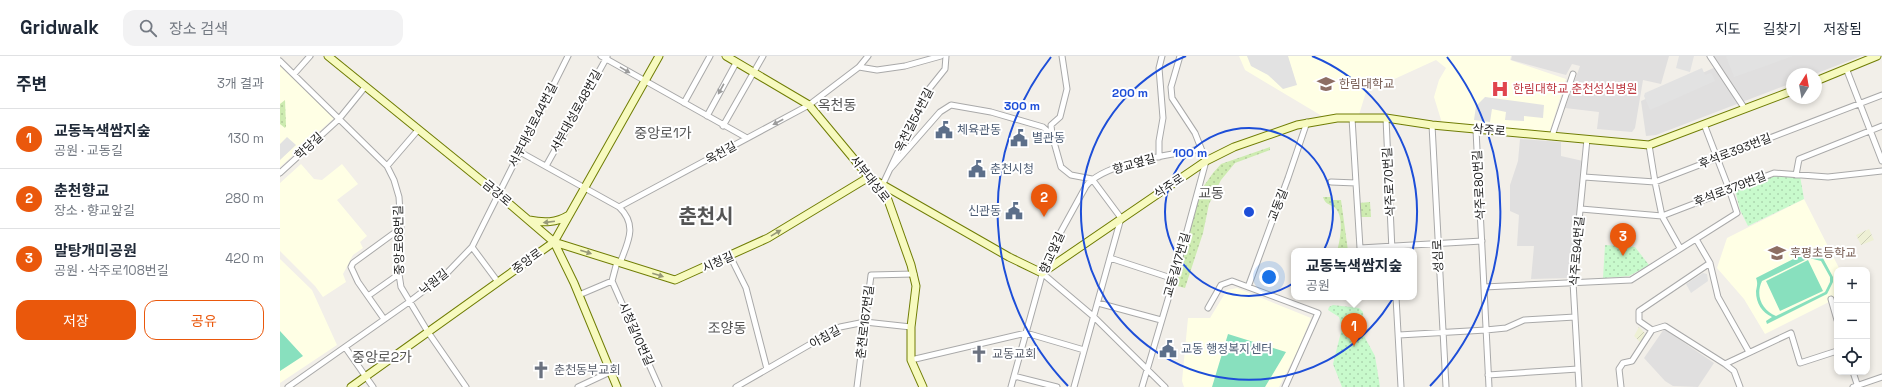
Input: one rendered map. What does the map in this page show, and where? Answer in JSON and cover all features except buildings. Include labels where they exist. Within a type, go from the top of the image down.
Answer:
[{"type":"street","points":[[294,74],[310,56]]},
{"type":"street","name":"금강로","points":[[328,56],[498,194],[554,242],[579,295],[617,387]]},
{"type":"street","name":"서부대성로44번길","points":[[498,194],[568,56]]},
{"type":"street","name":"중앙로","points":[[351,387],[554,242],[659,56]]},
{"type":"street","points":[[684,103],[710,56]]},
{"type":"street","name":"서부대성로","points":[[726,56],[753,74],[809,105],[888,200],[914,274],[916,286],[911,327],[912,360],[923,387]]},
{"type":"street","points":[[724,126],[763,56]]},
{"type":"street","name":"옥천길","points":[[619,207],[809,105],[859,67],[868,56]]},
{"type":"street","points":[[859,67],[877,70],[905,66],[941,56]]},
{"type":"street","name":"옥천길54번길","points":[[882,186],[925,94],[944,69],[946,56]]},
{"type":"street","points":[[1062,56],[1067,89],[1060,117],[1051,125],[1052,135],[1061,167],[1072,176],[1092,179],[1121,218],[1074,387]]},
{"type":"street","points":[[1159,157],[1158,141],[1162,118],[1159,68],[1162,56]]},
{"type":"street","points":[[1180,56],[1171,87],[1172,98],[1196,133],[1206,161]]},
{"type":"street","points":[[1710,56],[1745,109]]},
{"type":"street","points":[[1822,78],[1877,56]]},
{"type":"street","points":[[605,57],[747,138]]},
{"type":"street","name":"서부대성로48번길","points":[[546,166],[605,57]]},
{"type":"street","name":"중앙로68번길","points":[[280,61],[387,166],[394,180],[399,197],[401,228],[399,274],[401,287],[408,302],[466,387]]},
{"type":"street","points":[[707,116],[736,63]]},
{"type":"street","points":[[1846,68],[1882,161]]},
{"type":"street","points":[[1552,136],[1573,74]]},
{"type":"street","name":"학당길","points":[[280,173],[339,118],[365,87]]},
{"type":"street","name":"삭주로","points":[[1042,273],[1206,161],[1234,147],[1307,122],[1337,118],[1386,118],[1476,130],[1650,145],[1786,93]]},
{"type":"street","name":"후석로393번길","points":[[1584,177],[1654,182],[1882,95]]},
{"type":"street","points":[[890,169],[940,112],[951,105],[991,112],[1043,127],[1052,135]]},
{"type":"street","points":[[1352,118],[1360,248]]},
{"type":"street","name":"삭주로70번길","points":[[1386,118],[1392,248]]},
{"type":"street","name":"교동길","points":[[1248,287],[1307,122]]},
{"type":"street","points":[[1484,287],[1631,280],[1736,213],[1729,189],[1704,124]]},
{"type":"street","name":"성심로","points":[[1432,125],[1446,387]]},
{"type":"street","points":[[1796,175],[1799,159],[1882,126]]},
{"type":"street","points":[[387,166],[418,130]]},
{"type":"street","name":"삭주로80번길","points":[[1476,130],[1489,387]]},
{"type":"street","name":"삭주로94번길","points":[[1579,387],[1573,282],[1587,139]]},
{"type":"street","points":[[1650,145],[1654,182],[1662,216],[1680,248]]},
{"type":"street","name":"향교옆길","points":[[1092,179],[1120,166],[1201,149]]},
{"type":"street","points":[[520,152],[619,207],[626,214],[630,224],[630,233],[612,281],[579,295]]},
{"type":"street","name":"교동길17번길","points":[[1142,387],[1146,369],[1174,279],[1206,161]]},
{"type":"street","name":"후석로379번길","points":[[1581,209],[1662,216],[1774,173],[1828,177],[1882,171]]},
{"type":"street","points":[[869,177],[882,186],[1009,257],[1042,273],[1094,317],[1165,387]]},
{"type":"street","name":"시청길","points":[[554,242],[675,280],[768,238],[869,177]]},
{"type":"street","name":"향교앞길","points":[[1011,387],[1047,257],[1092,179]]},
{"type":"street","points":[[1331,182],[1356,183]]},
{"type":"street","name":"낙원길","points":[[288,387],[384,320],[447,273],[472,247],[498,194]]},
{"type":"street","points":[[528,219],[546,223],[563,219],[569,215]]},
{"type":"street","points":[[384,320],[358,282],[351,267],[353,263],[401,228]]},
{"type":"street","points":[[1696,239],[1710,263],[1718,297],[1749,352]]},
{"type":"street","points":[[1401,248],[1482,241]]},
{"type":"street","points":[[472,247],[498,282]]},
{"type":"street","points":[[730,256],[746,288],[767,369]]},
{"type":"street","points":[[1110,258],[1174,279]]},
{"type":"street","points":[[1652,330],[1639,321],[1640,312],[1710,263]]},
{"type":"street","points":[[368,296],[399,274]]},
{"type":"street","name":"춘천로167번길","points":[[857,385],[871,275],[914,274]]},
{"type":"street","name":"시청길10번길","points":[[612,281],[659,387]]},
{"type":"street","points":[[1208,308],[1221,285],[1224,282],[1232,281],[1318,313],[1285,387]]},
{"type":"street","points":[[1831,299],[1834,310]]},
{"type":"street","points":[[1396,300],[1401,387]]},
{"type":"street","points":[[1098,303],[1161,320]]},
{"type":"street","points":[[1399,336],[1506,328],[1524,320],[1575,317]]},
{"type":"street","name":"아침길","points":[[736,387],[840,327],[865,322],[911,327]]},
{"type":"street","points":[[1621,387],[1619,369],[1623,363],[1632,361],[1652,330],[1665,326],[1734,371],[1740,387]]},
{"type":"street","points":[[912,360],[1026,332],[1084,350]]},
{"type":"street","points":[[1725,364],[1791,333],[1800,363],[1834,351]]},
{"type":"street","points":[[345,347],[373,387]]},
{"type":"street","points":[[1488,375],[1578,368]]},
{"type":"street","points":[[578,387],[610,372]]},
{"type":"street","points":[[1854,375],[1856,386],[1882,377]]},
{"type":"street","points":[[1014,376],[1057,387]]},
{"type":"street","points":[[852,387],[857,385]]},
{"type":"shaded area","points":[[1239,56],[1511,56],[1510,60],[1566,79],[1549,134],[1477,124],[1442,123],[1434,97],[1439,80],[1446,68],[1436,60],[1366,92],[1358,118],[1327,119],[1245,70]]},
{"type":"shaded area","points":[[1247,56],[1288,56],[1297,85],[1283,89],[1268,75],[1251,66]]},
{"type":"shaded area","points":[[1512,56],[1669,56],[1661,84],[1643,80],[1635,128],[1632,132],[1597,129],[1599,112],[1565,108],[1580,66],[1572,64],[1566,75],[1511,60]]},
{"type":"shaded area","points":[[1679,56],[1694,56],[1690,72],[1676,68]]},
{"type":"shaded area","points":[[1714,56],[1861,56],[1822,71],[1822,68],[1786,68],[1786,85],[1656,135],[1646,136],[1641,101],[1720,65]]},
{"type":"shaded area","points":[[1726,56],[1793,56],[1734,77]]},
{"type":"shaded area","points":[[280,66],[334,118],[280,167]]},
{"type":"shaded area","points":[[1702,68],[1705,75],[1710,73],[1712,74],[1715,81],[1650,110],[1644,96],[1645,93]]},
{"type":"shaded area","points":[[1485,97],[1544,105],[1543,118],[1524,116],[1524,121],[1505,120],[1506,112],[1492,109],[1490,122],[1474,120],[1476,106]]},
{"type":"shaded area","points":[[287,137],[296,145],[280,160],[280,144]]},
{"type":"shaded area","points":[[1520,139],[1561,142],[1561,156],[1583,161],[1570,278],[1531,279],[1534,246],[1517,246],[1519,215],[1510,211],[1510,185],[1518,161]]},
{"type":"shaded area","points":[[301,164],[314,179],[322,180],[342,164],[358,184],[337,200],[367,236],[360,242],[363,248],[353,255],[343,274],[346,282],[323,297],[315,286],[280,251],[280,183]]},
{"type":"shaded area","name":"후평초등학교","points":[[1804,199],[1838,267],[1834,267],[1834,300],[1765,334],[1744,299],[1717,268],[1727,238]]},
{"type":"shaded area","points":[[1869,229],[1874,240],[1861,245],[1856,235]]},
{"type":"shaded area","points":[[280,259],[312,290],[337,345],[280,383]]},
{"type":"shaded area","points":[[1703,273],[1707,274],[1708,281],[1691,293],[1686,284]]},
{"type":"shaded area","points":[[1237,288],[1311,318],[1298,350],[1279,387],[1184,387],[1182,381],[1188,318],[1210,318],[1227,290]]},
{"type":"shaded area","points":[[1639,327],[1645,333],[1641,343],[1634,336]]},
{"type":"shaded area","points":[[1664,329],[1714,363],[1698,387],[1673,386],[1665,381],[1644,358]]},
{"type":"green space","points":[[285,100],[285,128],[280,124],[280,104]]},
{"type":"green space","points":[[1270,147],[1270,150],[1235,163],[1221,180],[1209,204],[1203,233],[1185,288],[1174,285],[1201,190],[1221,164]]},
{"type":"green space","points":[[1776,175],[1800,176],[1804,199],[1748,226],[1740,210],[1735,190]]},
{"type":"green space","points":[[1323,197],[1331,197],[1333,200],[1341,200],[1348,248],[1338,248],[1341,228],[1340,216],[1334,207]]},
{"type":"green space","points":[[1370,202],[1371,217],[1360,217],[1359,203]]},
{"type":"green space","points":[[1605,245],[1635,247],[1649,265],[1629,276],[1603,278]]},
{"type":"green space","points":[[1817,247],[1833,277],[1833,282],[1827,294],[1767,324],[1766,321],[1772,317],[1765,313],[1758,304],[1756,296],[1756,278]],"holes":[[[1809,258],[1821,261],[1830,277],[1830,282],[1825,292],[1776,316],[1767,310],[1761,302],[1759,292],[1762,281]]]},
{"type":"green space","points":[[1808,260],[1823,291],[1780,311],[1766,281]]},
{"type":"green space","points":[[1333,305],[1359,308],[1363,312],[1364,336],[1375,356],[1380,387],[1342,387],[1333,364],[1342,328],[1339,317],[1328,310],[1329,307]]},
{"type":"green space","points":[[280,331],[303,356],[280,371]]},
{"type":"green space","points":[[1228,334],[1286,352],[1265,387],[1212,387]]},
{"type":"place","name":"한림대학교","points":[[1326,84]]},
{"type":"place","name":"한림대학교 춘천성심병원","points":[[1500,89]]},
{"type":"place","name":"체육관동","points":[[944,130]]},
{"type":"place","name":"별관동","points":[[1019,138]]},
{"type":"place","name":"춘천시청","points":[[977,169]]},
{"type":"place","name":"신관동","points":[[1014,211]]},
{"type":"place","name":"춘천향교","points":[[1044,217]]},
{"type":"place","name":"후평초등학교","points":[[1777,253]]},
{"type":"place","name":"말탕개미공원","points":[[1623,256]]},
{"type":"place","name":"교동녹색쌈지숲","points":[[1354,346]]},
{"type":"place","name":"교동 행정복지센터","points":[[1168,349]]},
{"type":"place","name":"교동교회","points":[[979,354]]},
{"type":"place","name":"춘천동부교회","points":[[541,370]]},
{"type":"district","name":"옥천동","points":[[837,105]]},
{"type":"district","name":"중앙로1가","points":[[663,133]]},
{"type":"district","name":"교동","points":[[1211,193]]},
{"type":"district","name":"춘천시","points":[[706,216]]},
{"type":"district","name":"조양동","points":[[727,328]]},
{"type":"district","name":"중앙로2가","points":[[382,357]]}]
